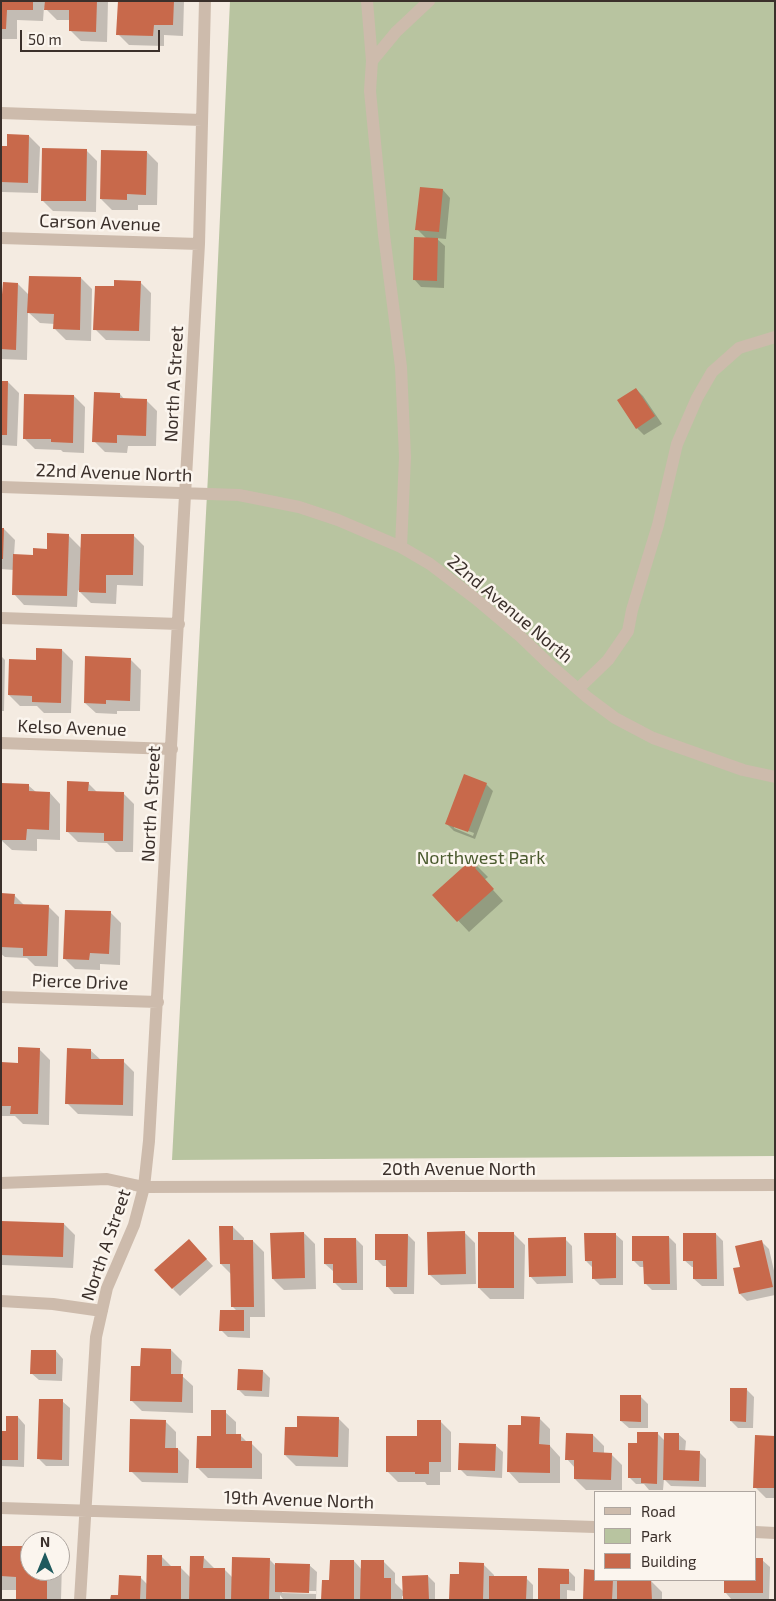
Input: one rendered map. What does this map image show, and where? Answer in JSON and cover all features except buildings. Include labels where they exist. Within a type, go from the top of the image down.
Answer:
[{"type":"street","name":"North A Street","points":[[80,1600],[96,1337],[108,1288],[134,1225],[144,1187],[150,1141],[199,244],[205,1]]},
{"type":"street","points":[[367,1],[372,61],[370,92],[384,235],[402,367],[405,457],[401,547]]},
{"type":"street","points":[[372,61],[396,32],[428,1]]},
{"type":"street","points":[[1,113],[202,120]]},
{"type":"street","name":"Carson Avenue","points":[[1,238],[199,244]]},
{"type":"street","points":[[578,689],[608,660],[628,631],[632,610],[658,526],[677,444],[697,398],[712,372],[739,348],[775,337]]},
{"type":"street","name":"22nd Avenue North","points":[[1,487],[239,495],[299,507],[338,520],[401,547],[430,564],[476,599],[578,689],[615,718],[654,738],[743,770],[775,778]]},
{"type":"street","points":[[1,618],[179,624]]},
{"type":"street","name":"Kelso Avenue","points":[[1,743],[172,749]]},
{"type":"street","name":"Pierce Drive","points":[[1,997],[158,1002]]},
{"type":"street","name":"20th Avenue North","points":[[1,1183],[108,1179],[144,1187],[775,1185]]},
{"type":"street","points":[[1,1301],[53,1304],[102,1311]]},
{"type":"street","name":"19th Avenue North","points":[[1,1508],[594,1527]]},
{"type":"street","points":[[756,1532],[775,1533]]},
{"type":"green space","name":"Northwest Park","points":[[230,1],[775,1],[775,1156],[172,1160],[208,475]]}]
